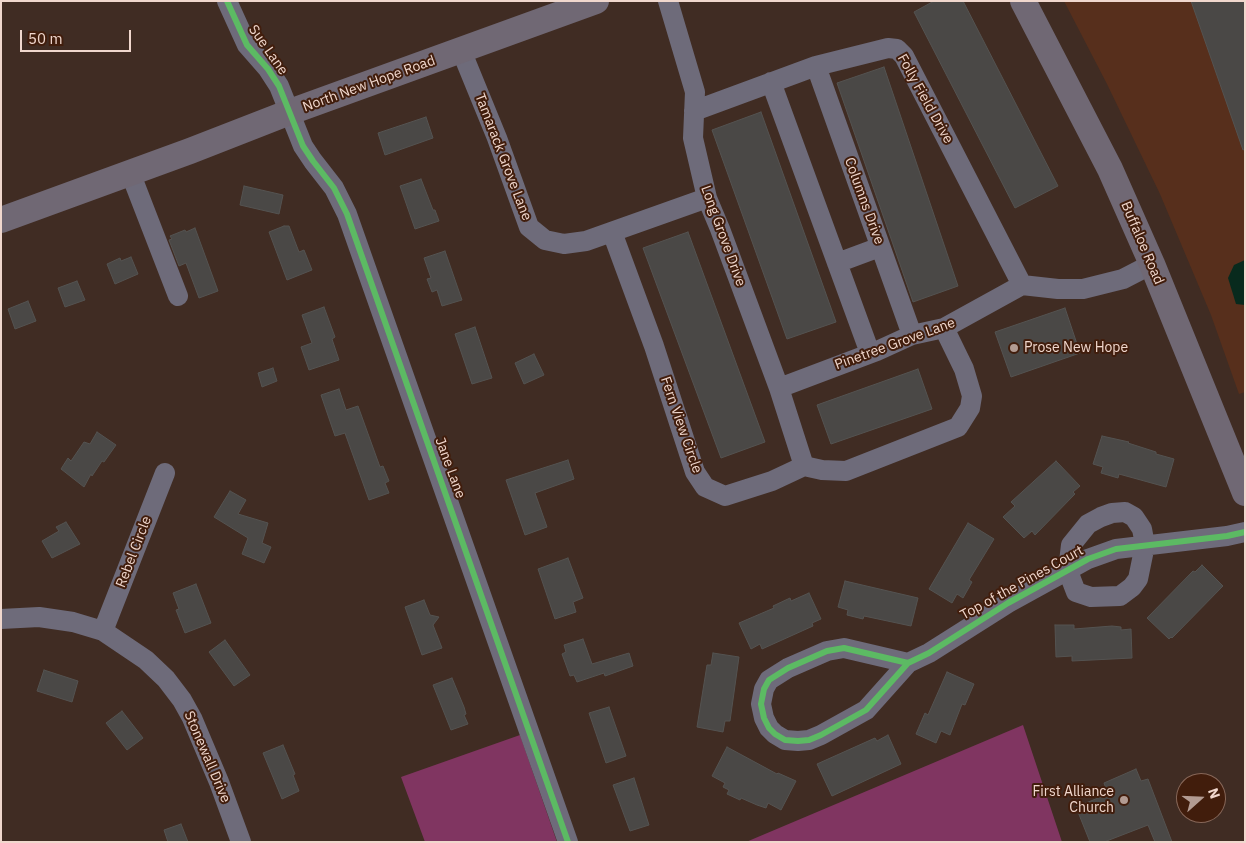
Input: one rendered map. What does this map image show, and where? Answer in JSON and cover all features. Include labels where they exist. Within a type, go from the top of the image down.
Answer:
[{"type":"main road","name":"North New Hope Road","points":[[1,220],[290,112],[596,1]]},
{"type":"main road","name":"Buffaloe Road","points":[[1023,1],[1110,169],[1152,264],[1245,493]]},
{"type":"street","name":"Sue Lane","points":[[227,1],[247,45],[268,69],[279,86],[290,112]]},
{"type":"street","name":"Long Grove Drive","points":[[668,1],[695,92],[693,138],[707,198],[779,388],[804,466]]},
{"type":"street","name":"Folly Field Drive","points":[[694,111],[816,66],[888,48],[897,49],[904,56],[1022,285]]},
{"type":"street","name":"Tamarack Grove Lane","points":[[462,50],[498,138],[529,228],[545,240],[564,244],[586,240],[707,198]]},
{"type":"street","name":"Columns Drive","points":[[816,66],[912,335]]},
{"type":"street","points":[[771,82],[870,353]]},
{"type":"street","name":"Jane Lane","points":[[290,112],[303,146],[334,188],[347,214],[568,842]]},
{"type":"street","points":[[130,172],[178,296]]},
{"type":"street","name":"Fern View Circle","points":[[612,232],[654,346],[695,472],[705,487],[724,496],[772,480],[804,466]]},
{"type":"street","points":[[837,263],[880,246]]},
{"type":"street","points":[[1022,285],[1058,289],[1083,289],[1122,279],[1152,264]]},
{"type":"street","name":"Pinetree Grove Lane","points":[[779,388],[912,335],[944,328],[1022,285]]},
{"type":"street","points":[[804,466],[822,470],[846,471],[958,427],[970,408],[972,396],[964,369],[944,328]]},
{"type":"street","name":"Rebel Circle","points":[[103,631],[165,474]]},
{"type":"street","name":"Top of the Pines Court","points":[[1125,512],[1134,517],[1142,529],[1145,545],[1138,579],[1132,587],[1120,596],[1091,597],[1076,592],[1068,571],[1070,545],[1088,524],[1106,515],[1125,512]]},
{"type":"street","name":"Top of the Pines Court","points":[[908,663],[844,648],[827,651],[788,668],[770,680],[764,689],[761,704],[764,718],[769,728],[785,740],[804,740],[821,735],[866,710],[908,663],[929,653],[1008,603],[1088,559],[1116,549],[1227,536],[1245,532]]},
{"type":"street","name":"Stonewall Drive","points":[[1,619],[38,617],[73,622],[103,631],[146,660],[166,679],[182,700],[203,744],[241,842]]},
{"type":"shaded area","points":[[1064,1],[1245,1],[1245,392],[1239,394],[1211,315],[1160,194],[1107,84]]},
{"type":"shaded area","points":[[1245,260],[1245,305],[1236,304],[1228,278],[1234,265]]},
{"type":"shaded area","points":[[1023,725],[1062,842],[746,842]]},
{"type":"shaded area","points":[[520,735],[557,842],[425,842],[401,777]]},
{"type":"building","points":[[934,1],[963,1],[1058,186],[1015,208],[914,12]]},
{"type":"building","points":[[1191,1],[1245,1],[1245,149],[1243,150]]},
{"type":"building","points":[[884,67],[958,286],[913,302],[837,83]]},
{"type":"building","points":[[761,112],[836,322],[787,339],[712,130]]},
{"type":"building","points":[[426,117],[433,138],[385,155],[378,133]]},
{"type":"building","points":[[421,179],[439,221],[415,229],[400,186]]},
{"type":"building","points":[[244,186],[283,195],[279,214],[240,205]]},
{"type":"building","points":[[289,226],[299,252],[304,250],[312,270],[287,280],[269,232]]},
{"type":"building","points":[[195,228],[218,291],[199,298],[186,263],[179,266],[169,240],[172,239],[170,236]]},
{"type":"building","points":[[688,232],[765,442],[721,458],[643,248]]},
{"type":"building","points":[[445,251],[462,300],[442,306],[437,290],[432,292],[427,279],[431,278],[424,258]]},
{"type":"building","points":[[131,257],[138,274],[115,284],[107,264],[120,258],[121,261]]},
{"type":"building","points":[[77,281],[85,300],[65,307],[58,288]]},
{"type":"building","points":[[28,301],[36,321],[15,329],[8,309]]},
{"type":"building","points":[[324,307],[335,337],[332,339],[339,360],[309,370],[301,347],[312,343],[302,315]]},
{"type":"building","points":[[1065,308],[1080,353],[1011,377],[995,332]]},
{"type":"building","points":[[475,327],[492,378],[472,384],[455,334]]},
{"type":"building","points":[[534,354],[544,375],[524,384],[515,363]]},
{"type":"building","points":[[273,368],[277,381],[262,387],[258,373]]},
{"type":"building","points":[[918,369],[932,409],[831,444],[817,405]]},
{"type":"building","points":[[339,389],[346,410],[358,406],[380,467],[383,466],[389,481],[385,483],[389,493],[369,500],[345,433],[335,436],[321,395]]},
{"type":"building","points":[[97,432],[116,445],[92,476],[91,474],[84,487],[61,469],[68,458],[71,461],[84,442],[90,444]]},
{"type":"building","points":[[1102,436],[1129,442],[1156,452],[1156,454],[1174,459],[1166,487],[1119,474],[1118,478],[1101,473],[1103,467],[1093,464]]},
{"type":"building","points":[[568,460],[574,479],[535,493],[547,527],[525,535],[506,480]]},
{"type":"building","points":[[1056,461],[1080,486],[1073,492],[1075,494],[1035,535],[1032,531],[1024,538],[1003,517],[1015,506],[1011,502]]},
{"type":"building","points":[[230,491],[246,500],[238,514],[268,523],[262,543],[271,547],[264,563],[242,554],[248,538],[214,517]]},
{"type":"building","points":[[66,522],[80,544],[52,558],[42,541],[59,531],[56,527]]},
{"type":"building","points":[[968,523],[994,539],[969,580],[972,582],[963,598],[957,594],[952,603],[929,589]]},
{"type":"building","points":[[568,558],[583,598],[573,602],[576,612],[555,619],[538,569]]},
{"type":"building","points":[[1202,565],[1223,586],[1169,639],[1147,618],[1193,571],[1195,572]]},
{"type":"building","points":[[845,581],[918,598],[911,626],[864,616],[863,619],[847,615],[848,610],[838,607]]},
{"type":"building","points":[[196,584],[211,623],[185,633],[176,610],[179,609],[173,593]]},
{"type":"building","points":[[809,593],[821,619],[812,623],[813,626],[762,649],[760,644],[751,649],[739,623],[774,608],[773,606],[790,598],[791,601]]},
{"type":"building","points":[[424,600],[430,615],[439,617],[433,625],[442,648],[422,655],[405,607]]},
{"type":"building","points":[[1055,625],[1074,625],[1074,629],[1112,626],[1121,627],[1121,630],[1131,629],[1132,658],[1072,661],[1072,656],[1056,657]]},
{"type":"building","points":[[583,639],[592,664],[629,653],[633,666],[605,676],[604,673],[577,682],[574,675],[570,676],[562,654],[566,652],[564,645]]},
{"type":"building","points":[[225,640],[250,675],[234,686],[209,652]]},
{"type":"building","points":[[713,653],[739,657],[730,721],[725,721],[723,732],[697,727],[707,665],[711,665]]},
{"type":"building","points":[[44,670],[78,681],[72,702],[37,691]]},
{"type":"building","points":[[947,672],[974,684],[965,705],[962,704],[950,735],[941,731],[936,743],[916,734],[925,713],[928,715]]},
{"type":"building","points":[[452,678],[464,707],[466,714],[464,715],[468,724],[451,730],[433,685]]},
{"type":"building","points":[[609,707],[626,756],[606,763],[589,713]]},
{"type":"building","points":[[122,711],[143,738],[127,750],[106,723]]},
{"type":"building","points":[[888,735],[901,764],[832,796],[817,764],[875,738],[877,741]]},
{"type":"building","points":[[283,745],[295,774],[293,775],[299,791],[282,799],[263,753]]},
{"type":"building","points":[[727,747],[777,774],[796,781],[781,810],[768,803],[766,808],[727,794],[729,790],[723,787],[725,783],[712,776]]},
{"type":"building","name":"First Alliance Church","points":[[1136,769],[1141,781],[1148,779],[1172,842],[1155,842],[1148,825],[1104,842],[1090,842],[1076,807],[1108,794],[1104,783]]},
{"type":"building","points":[[634,778],[649,825],[630,831],[613,785]]},
{"type":"building","points":[[181,824],[188,842],[168,842],[164,830]]},
{"type":"cycle path","points":[[227,1],[247,45],[268,69],[279,86],[303,146],[334,188],[347,214],[568,842]]},
{"type":"cycle path","points":[[908,663],[844,648],[827,651],[788,668],[769,680],[764,689],[761,704],[764,718],[769,728],[785,740],[809,740],[866,710],[908,663],[929,653],[1008,603],[1088,559],[1116,549],[1227,536],[1245,532]]},
{"type":"place","name":"Prose New Hope","points":[[1014,348]]},
{"type":"place","name":"First Alliance Church","points":[[1124,800]]}]
